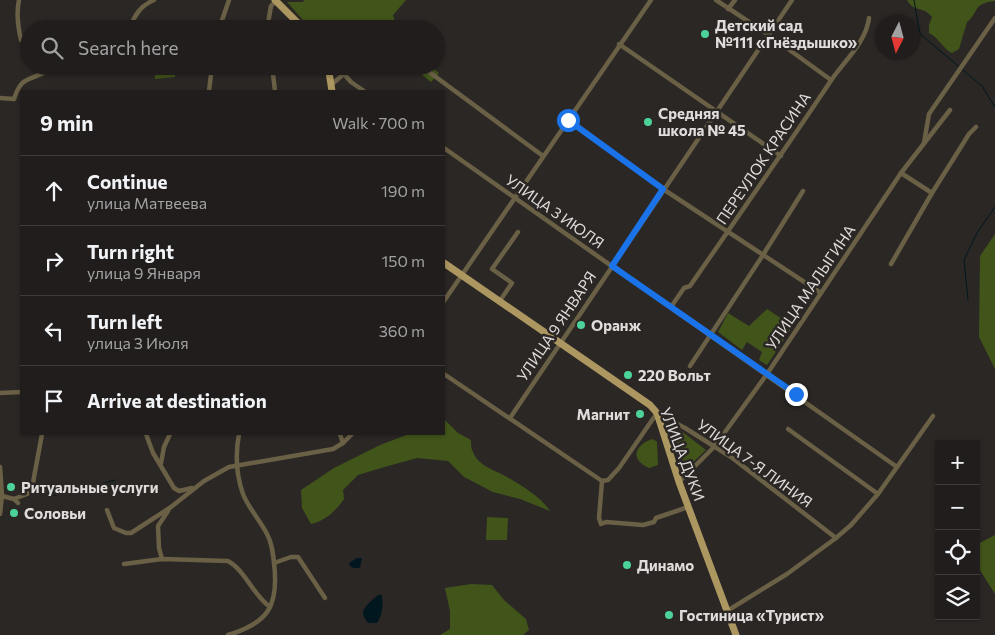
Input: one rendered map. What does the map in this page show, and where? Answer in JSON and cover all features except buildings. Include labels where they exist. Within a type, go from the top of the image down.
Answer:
[{"type":"main road","points":[[275,0],[295,20]]},
{"type":"main road","points":[[329,75],[331,88]]},
{"type":"main road","name":"УЛИЦА ДУКИ","points":[[445,264],[650,405],[656,413],[688,507],[736,635]]},
{"type":"street","points":[[19,0],[17,9],[20,36]]},
{"type":"street","points":[[132,20],[143,4],[154,0]]},
{"type":"street","points":[[222,20],[229,0]]},
{"type":"street","points":[[269,20],[271,6],[275,0]]},
{"type":"street","points":[[445,300],[651,0]]},
{"type":"street","points":[[716,0],[769,35],[831,80]]},
{"type":"street","points":[[728,9],[735,0]]},
{"type":"street","name":"УЛИЦА 9 ЯНВАРЯ","points":[[510,418],[792,0]]},
{"type":"street","name":"ПЕРЕУЛОК КРАСИНА","points":[[671,307],[684,288],[690,286],[781,156],[831,80],[863,37],[869,18]]},
{"type":"street","name":"УЛИЦА МАЛЫГИНА","points":[[924,144],[929,114],[995,18]]},
{"type":"street","points":[[620,44],[781,156]]},
{"type":"street","points":[[14,99],[19,85],[38,75]]},
{"type":"street","points":[[209,90],[211,75]]},
{"type":"street","points":[[273,75],[275,90]]},
{"type":"street","points":[[331,88],[343,75]]},
{"type":"street","points":[[345,75],[363,90]]},
{"type":"street","points":[[433,75],[543,156]]},
{"type":"street","points":[[0,98],[20,100]]},
{"type":"street","name":"УЛИЦА МАЛЫГИНА","points":[[679,482],[713,448],[767,374],[901,173],[950,110]]},
{"type":"street","points":[[568,120],[663,189],[820,292]]},
{"type":"street","points":[[890,264],[969,134],[976,127]]},
{"type":"street","name":"УЛИЦА 3 ИЮЛЯ","points":[[445,149],[898,467]]},
{"type":"street","points":[[901,173],[932,193]]},
{"type":"street","points":[[690,366],[803,191]]},
{"type":"street","points":[[499,302],[512,283],[492,269],[518,232]]},
{"type":"street","points":[[445,375],[602,481],[608,480],[619,468],[656,413]]},
{"type":"street","points":[[0,393],[20,392]]},
{"type":"street","name":"УЛИЦА 7-Я ЛИНИЯ","points":[[656,413],[685,428],[730,458],[836,538]]},
{"type":"street","points":[[727,611],[787,574],[836,538],[854,522],[878,494],[933,416]]},
{"type":"street","points":[[788,429],[878,494]]},
{"type":"street","points":[[2,496],[14,498],[27,494],[32,488],[42,435]]},
{"type":"street","points":[[146,435],[153,453],[176,490],[196,488]]},
{"type":"street","points":[[160,464],[164,447],[170,435]]},
{"type":"street","points":[[228,635],[257,622],[270,607],[276,588],[274,564],[268,534],[244,497],[236,465],[239,435]]},
{"type":"street","points":[[340,435],[343,443]]},
{"type":"street","points":[[107,510],[114,528],[126,533],[132,533],[229,467],[336,449],[351,435]]},
{"type":"street","points":[[0,467],[2,496],[0,514]]},
{"type":"street","points":[[602,481],[599,518],[601,524],[606,522],[643,525],[654,522],[656,518],[688,507]]},
{"type":"street","points":[[14,498],[18,503]]},
{"type":"street","points":[[162,559],[159,548],[158,526],[171,507]]},
{"type":"street","points":[[274,564],[291,557],[298,557],[325,598]]},
{"type":"street","points":[[124,564],[162,559],[228,561],[234,564],[258,596],[270,607]]},
{"type":"green space","points":[[304,0],[406,0],[393,15],[394,20],[303,20],[287,2],[303,2]]},
{"type":"green space","points":[[907,0],[995,1],[979,6],[967,22],[959,49],[952,53],[929,33],[932,17],[925,11],[913,7]]},
{"type":"green space","points":[[155,75],[175,75],[175,77],[155,79]]},
{"type":"green space","points":[[422,75],[437,75],[431,82]]},
{"type":"green space","points":[[995,234],[995,369],[979,337],[980,256]]},
{"type":"green space","points":[[767,309],[793,326],[767,365],[759,360],[762,352],[747,342],[742,350],[718,332],[728,313],[749,326]]},
{"type":"green space","points":[[445,420],[458,433],[471,440],[472,451],[479,461],[530,492],[550,511],[520,499],[493,492],[464,477],[448,461],[417,458],[358,475],[343,490],[344,499],[337,508],[330,515],[311,524],[302,508],[301,490],[334,468],[380,445],[406,435],[445,435]]},
{"type":"green space","points":[[680,430],[706,450],[684,471],[674,434]]},
{"type":"green space","points":[[653,439],[657,442],[658,465],[649,468],[639,460],[637,452],[642,444]]},
{"type":"green space","points":[[487,517],[508,518],[507,540],[486,540]]},
{"type":"green space","points":[[995,535],[995,594],[980,570],[980,543]]},
{"type":"green space","points":[[471,584],[492,585],[504,600],[526,619],[529,630],[523,635],[440,635],[450,629],[450,611],[445,588]]},
{"type":"water","points":[[357,558],[362,558],[360,568],[353,568],[349,563]]},
{"type":"water","points":[[380,594],[382,596],[382,610],[380,616],[377,623],[368,623],[363,612],[370,602]]},
{"type":"waterway","points":[[914,0],[920,34],[982,86],[995,107]]},
{"type":"waterway","points":[[968,300],[964,260],[977,233],[995,207]]},
{"type":"waterway","points":[[52,496],[115,480]]},
{"type":"place","name":"Детский сад №111 «Гнёздышко»","points":[[705,34]]},
{"type":"place","name":"Средняя школа № 45","points":[[648,122]]},
{"type":"place","name":"Оранж","points":[[581,325]]},
{"type":"place","name":"220 Вольт","points":[[628,375]]},
{"type":"place","name":"Магнит","points":[[640,414]]},
{"type":"place","name":"Ритуальные услуги","points":[[11,487]]},
{"type":"place","name":"Соловьи","points":[[14,513]]},
{"type":"place","name":"Динамо","points":[[627,565]]},
{"type":"place","name":"Гостиница «Турист»","points":[[669,615]]},
{"type":"route","points":[[568,120],[663,189],[612,266],[796,394]]}]
